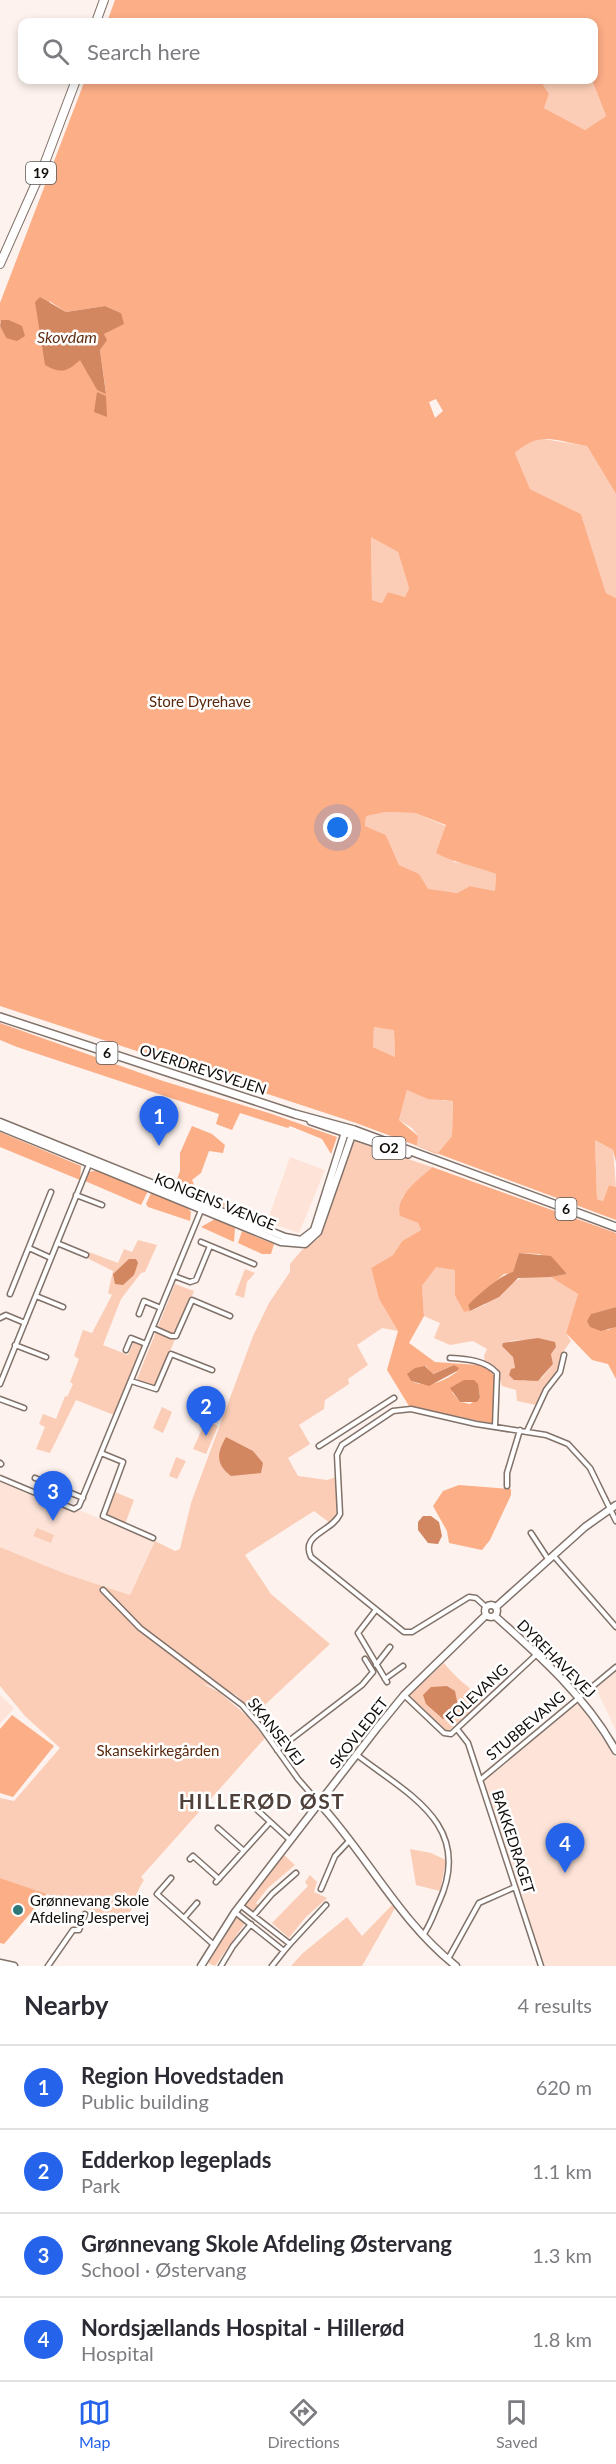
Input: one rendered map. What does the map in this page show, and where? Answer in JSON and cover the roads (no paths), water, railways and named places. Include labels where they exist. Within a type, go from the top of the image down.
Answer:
[{"type":"highway","points":[[97,18],[104,0]]},
{"type":"highway","name":"19","points":[[0,264],[44,165],[74,84]]},
{"type":"main road","name":"OVERDREVSVEJEN","points":[[0,1017],[349,1131],[616,1227]]},
{"type":"street","name":"KONGENS VÆNGE","points":[[0,1122],[202,1207],[294,1240],[307,1238],[314,1230],[349,1131]]},
{"type":"street","name":"KONGENS VÆNGE","points":[[0,1127],[90,1161]]},
{"type":"street","points":[[0,1383],[90,1161]]},
{"type":"street","points":[[10,1294],[51,1192]]},
{"type":"street","points":[[76,1195],[102,1205]]},
{"type":"street","points":[[0,1478],[74,1509],[79,1506],[202,1207]]},
{"type":"street","points":[[201,1242],[254,1264]]},
{"type":"street","points":[[57,1243],[86,1255]]},
{"type":"street","points":[[174,1276],[190,1282],[196,1280],[210,1246]]},
{"type":"street","points":[[29,1248],[51,1258]]},
{"type":"street","points":[[36,1296],[63,1307]]},
{"type":"street","points":[[153,1328],[176,1336],[192,1300],[230,1316]]},
{"type":"street","points":[[139,1314],[144,1301],[161,1308]]},
{"type":"street","points":[[0,1318],[6,1315],[24,1323]]},
{"type":"street","points":[[126,1350],[131,1338],[146,1344]]},
{"type":"street","points":[[15,1345],[46,1357]]},
{"type":"street","points":[[131,1381],[156,1389],[171,1354],[212,1370]]},
{"type":"street","points":[[527,1431],[546,1390],[560,1372],[564,1355]]},
{"type":"street","points":[[450,1358],[472,1359],[492,1368],[497,1373],[495,1427]]},
{"type":"street","points":[[319,1446],[394,1398]]},
{"type":"street","points":[[0,1400],[24,1408]]},
{"type":"street","points":[[496,1607],[486,1607],[476,1598],[469,1597],[408,1633],[400,1630],[375,1611],[311,1557],[308,1547],[313,1537],[335,1522],[340,1514],[338,1455],[342,1445],[393,1411],[411,1409],[557,1439],[577,1451],[590,1468],[613,1506],[616,1521]]},
{"type":"street","points":[[375,1410],[380,1419]]},
{"type":"street","points":[[507,1486],[507,1473],[520,1430]]},
{"type":"street","points":[[101,1453],[123,1462],[102,1516],[153,1538]]},
{"type":"street","points":[[35,1478],[83,1498]]},
{"type":"street","points":[[486,1607],[486,1615],[495,1616],[496,1607],[550,1557],[613,1506]]},
{"type":"street","points":[[531,1533],[550,1557],[616,1627]]},
{"type":"street","name":"SKANSEVEJ","points":[[103,1590],[140,1628],[229,1694],[252,1716],[319,1803],[351,1840],[422,1936],[456,1966]]},
{"type":"street","points":[[375,1611],[358,1633],[386,1681],[403,1666]]},
{"type":"street","name":"SKOVLEDET","points":[[204,1965],[240,1905],[404,1695],[486,1615]]},
{"type":"street","name":"DYREHAVEVEJ","points":[[495,1616],[538,1653],[579,1697],[616,1751]]},
{"type":"street","points":[[376,1665],[390,1647]]},
{"type":"street","name":"FOLEVANG","points":[[404,1695],[444,1733],[450,1734],[538,1653]]},
{"type":"street","points":[[277,1750],[362,1685],[373,1672],[365,1659]]},
{"type":"street","name":"STUBBEVANG","points":[[480,1780],[616,1666]]},
{"type":"street","name":"BAKKEDRAGET","points":[[457,1729],[468,1743],[541,1966]]},
{"type":"street","points":[[357,1755],[425,1808],[445,1834],[450,1859],[446,1887],[422,1936]]},
{"type":"street","points":[[242,1796],[290,1840]]},
{"type":"street","points":[[190,1859],[193,1857],[218,1881],[270,1822]]},
{"type":"street","points":[[218,1827],[244,1851]]},
{"type":"street","points":[[321,1889],[334,1856],[351,1840]]},
{"type":"street","points":[[254,1916],[272,1894],[296,1873]]},
{"type":"street","points":[[171,1878],[157,1894],[215,1945]]},
{"type":"street","points":[[448,1960],[479,1903],[515,1887]]},
{"type":"street","points":[[184,1918],[197,1903]]},
{"type":"street","points":[[240,1905],[290,1944]]},
{"type":"street","points":[[272,1966],[326,1905]]},
{"type":"street","points":[[235,1912],[284,1951]]},
{"type":"street","points":[[48,1966],[73,1930],[78,1930],[85,1914]]},
{"type":"street","points":[[221,1966],[251,1924]]},
{"type":"street","points":[[0,1963],[10,1966]]},
{"type":"water","name":"Skovdam","points":[[40,297],[66,312],[105,306],[121,313],[124,324],[104,334],[107,340],[100,350],[106,394],[97,390],[80,360],[60,371],[45,365],[35,302]]},
{"type":"water","points":[[1,320],[9,320],[22,326],[25,336],[17,341],[6,338],[0,326]]},
{"type":"water","points":[[97,392],[106,396],[107,417],[94,412]]},
{"type":"water","points":[[519,1253],[551,1256],[567,1274],[518,1278],[499,1297],[470,1311],[468,1305],[477,1296],[496,1281],[513,1272]]},
{"type":"water","points":[[129,1259],[136,1259],[138,1263],[134,1275],[123,1285],[115,1284],[113,1274]]},
{"type":"water","points":[[616,1307],[616,1327],[601,1331],[590,1327],[587,1321],[591,1314]]},
{"type":"water","points":[[538,1338],[555,1342],[556,1347],[551,1354],[553,1364],[538,1381],[514,1380],[509,1375],[511,1369],[515,1368],[513,1357],[502,1346],[503,1343]]},
{"type":"water","points":[[454,1365],[459,1368],[457,1371],[429,1386],[411,1381],[407,1374],[415,1368],[425,1366],[433,1374]]},
{"type":"water","points":[[464,1380],[474,1380],[478,1384],[480,1397],[477,1402],[460,1402],[450,1388]]},
{"type":"water","points":[[226,1437],[253,1451],[263,1463],[261,1473],[231,1476],[226,1472],[220,1463],[219,1453]]},
{"type":"water","points":[[423,1516],[431,1516],[439,1522],[442,1536],[438,1544],[428,1543],[418,1530],[418,1522]]},
{"type":"water","points":[[447,1686],[455,1691],[458,1706],[450,1717],[443,1719],[426,1704],[423,1695],[431,1687]]},
{"type":"place","name":"Region Hovedstaden","points":[[159,1146]]},
{"type":"place","name":"Edderkop legeplads","points":[[206,1436]]},
{"type":"place","name":"Grønnevang Skole Afdeling Østervang","points":[[53,1521]]},
{"type":"place","name":"Nordsjællands Hospital - Hillerød","points":[[565,1873]]},
{"type":"place","name":"Grønnevang Skole Afdeling Jespervej","points":[[18,1910]]},
{"type":"district","name":"HILLERØD ØST","points":[[262,1802]]},
{"type":"park label","name":"Store Dyrehave","points":[[200,702]]},
{"type":"park label","name":"Skansekirkegården","points":[[158,1751]]}]
